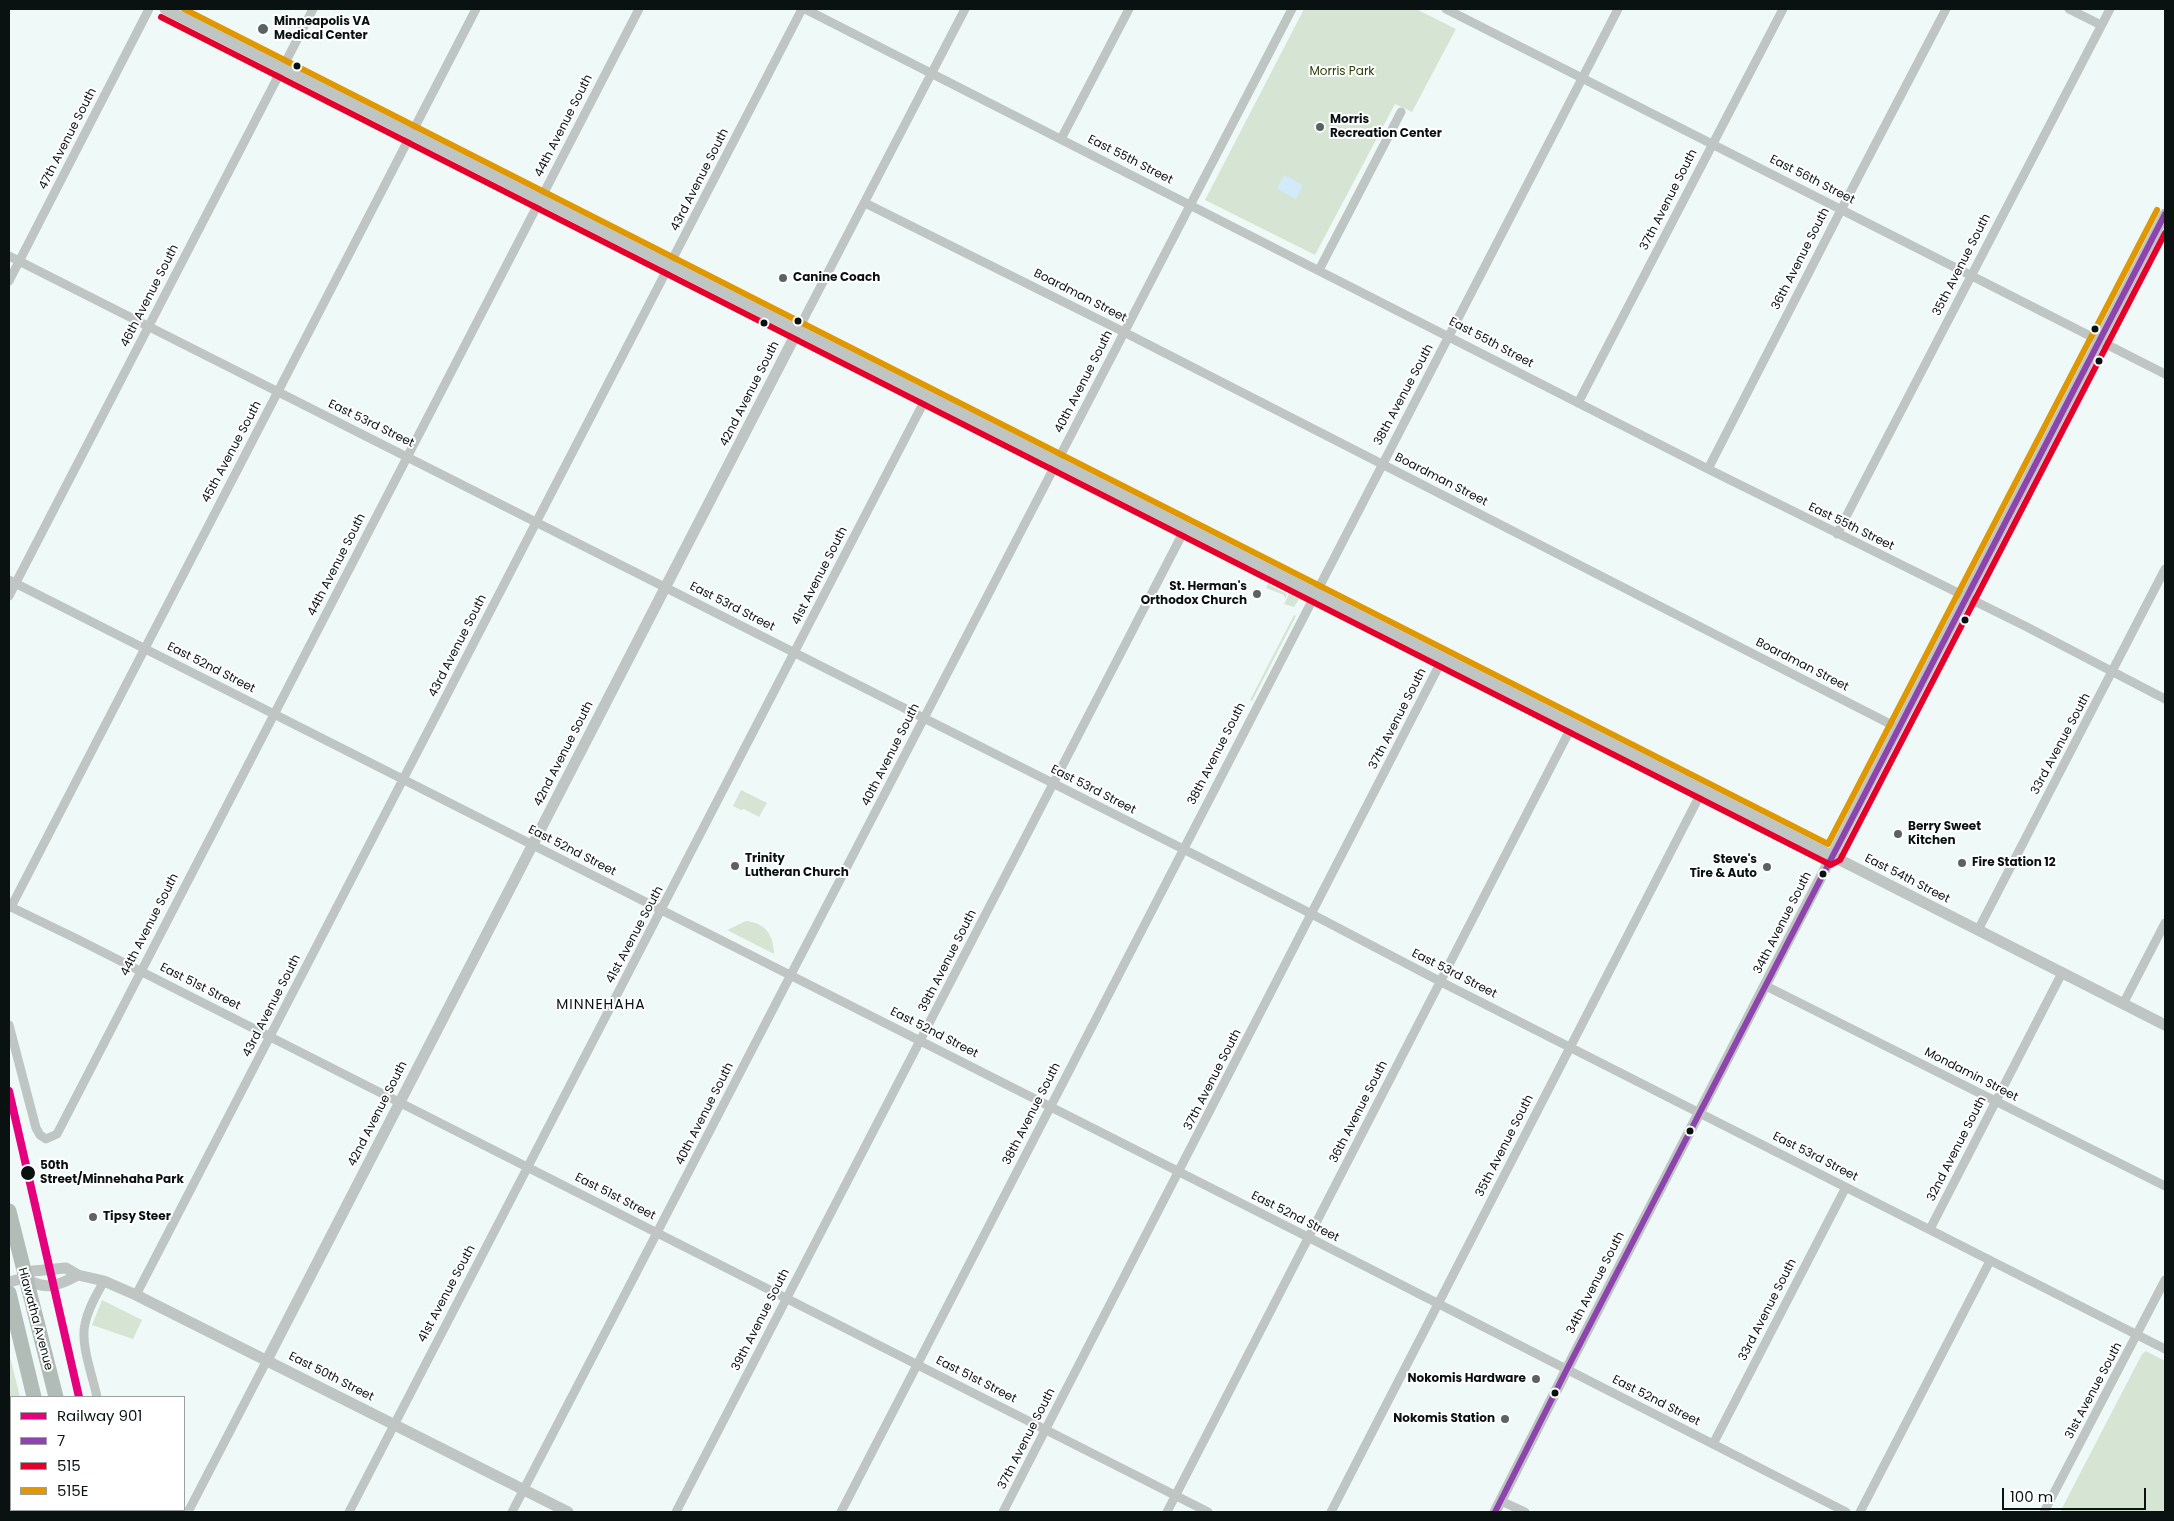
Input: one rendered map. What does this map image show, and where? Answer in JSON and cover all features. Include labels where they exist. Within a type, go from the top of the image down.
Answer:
[{"type":"highway","name":"Hiawatha Avenue","points":[[9,1211],[24,1278],[56,1396]]},
{"type":"highway","name":"Hiawatha Avenue","points":[[9,1293],[34,1396]]},
{"type":"street","name":"47th Avenue South","points":[[9,281],[149,9]]},
{"type":"street","name":"East 54th Street","points":[[165,9],[2165,1025]]},
{"type":"street","name":"46th Avenue South","points":[[9,596],[12,581],[149,326],[313,9]]},
{"type":"street","name":"45th Avenue South","points":[[10,908],[476,9]]},
{"type":"street","name":"44th Avenue South","points":[[9,1025],[36,1128],[40,1135],[46,1139],[57,1134],[639,9]]},
{"type":"street","name":"East 55th Street","points":[[804,9],[1708,469],[2165,699]]},
{"type":"street","name":"43rd Avenue South","points":[[136,1295],[669,265],[804,9]]},
{"type":"street","name":"42nd Avenue South","points":[[188,1512],[965,9]]},
{"type":"street","points":[[1061,139],[1128,9]]},
{"type":"street","name":"40th Avenue South","points":[[512,1512],[1292,9]]},
{"type":"street","name":"38th Avenue South","points":[[841,1512],[1618,9]]},
{"type":"street","name":"37th Avenue South","points":[[1578,402],[1783,9]]},
{"type":"street","name":"36th Avenue South","points":[[1708,469],[1946,9]]},
{"type":"street","points":[[2069,9],[2101,25]]},
{"type":"street","name":"35th Avenue South","points":[[1837,534],[2110,9]]},
{"type":"street","name":"East 56th Street","points":[[1451,10],[2165,374]]},
{"type":"street","points":[[1319,270],[1401,112]]},
{"type":"street","name":"Boardman Street","points":[[865,203],[1123,332],[1898,728]]},
{"type":"street","name":"34th Avenue South","points":[[1495,1512],[1965,598],[2165,214]]},
{"type":"street","name":"East 53rd Street","points":[[9,256],[1312,914],[1440,981],[2165,1349]]},
{"type":"street","name":"41st Avenue South","points":[[349,1512],[927,396]]},
{"type":"street","name":"39th Avenue South","points":[[676,1512],[1186,527]]},
{"type":"street","name":"33rd Avenue South","points":[[1978,930],[2165,570]]},
{"type":"street","name":"East 52nd Street","points":[[12,581],[792,975],[1846,1512]]},
{"type":"street","name":"37th Avenue South","points":[[1003,1512],[1180,1172],[1443,658]]},
{"type":"street","name":"36th Avenue South","points":[[1167,1512],[1573,724]]},
{"type":"street","name":"35th Avenue South","points":[[1331,1512],[1702,790]]},
{"type":"street","name":"East 51st Street","points":[[10,908],[140,971],[529,1167],[1208,1512]]},
{"type":"street","points":[[2123,1004],[2165,923]]},
{"type":"street","name":"32nd Avenue South","points":[[1930,1230],[2062,973]]},
{"type":"street","name":"Mondamin Street","points":[[1766,986],[2165,1186]]},
{"type":"street","name":"33rd Avenue South","points":[[1713,1444],[1846,1187]]},
{"type":"street","points":[[1860,1512],[1990,1261]]},
{"type":"street","name":"East 50th Street","points":[[9,1282],[24,1278],[33,1271],[43,1268],[66,1268],[78,1275],[104,1280],[568,1512]]},
{"type":"street","points":[[24,1278],[37,1286],[47,1287],[64,1283],[78,1275]]},
{"type":"street","points":[[98,1396],[84,1341],[84,1326],[87,1314],[104,1280]]},
{"type":"street","name":"31st Avenue South","points":[[2044,1512],[2165,1280]]},
{"type":"street","points":[[1501,1501],[1525,1512]]},
{"type":"green space","name":"Morris Park","points":[[1304,9],[1416,9],[1456,29],[1412,112],[1395,104],[1315,255],[1205,200]]},
{"type":"green space","points":[[1268,584],[1287,594],[1285,599],[1284,595],[1266,588]]},
{"type":"green space","points":[[1289,594],[1299,599],[1294,607],[1284,604]]},
{"type":"green space","points":[[1294,615],[1296,616],[1252,701],[1250,700]]},
{"type":"green space","points":[[741,790],[767,803],[759,817],[744,809],[741,810],[733,806]]},
{"type":"green space","points":[[746,921],[759,924],[768,931],[774,947],[774,954],[727,930]]},
{"type":"green space","points":[[102,1300],[142,1320],[133,1339],[92,1325]]},
{"type":"green space","points":[[2146,1351],[2165,1361],[2165,1512],[2060,1512],[2142,1354]]},
{"type":"green space","points":[[9,1353],[20,1396],[10,1396],[10,1511],[50,1512],[9,1512]]},
{"type":"water","points":[[1284,175],[1303,185],[1296,199],[1277,189]]},
{"type":"rail line","name":"901","points":[[9,1091],[79,1396]]},
{"type":"transit line","name":"515E","points":[[184,9],[1828,844],[2157,210]]},
{"type":"transit line","name":"515","points":[[161,17],[1831,865],[1840,860],[2165,233]]},
{"type":"transit line","name":"7","points":[[1495,1512],[1567,1369],[2165,214]]},
{"type":"place","name":"Minneapolis VA Medical Center","points":[[263,29]]},
{"type":"place","name":"Morris Recreation Center","points":[[1320,127]]},
{"type":"place","name":"Canine Coach","points":[[783,278]]},
{"type":"place","name":"St. Herman's Orthodox Church","points":[[1257,594]]},
{"type":"place","name":"Berry Sweet Kitchen","points":[[1898,834]]},
{"type":"place","name":"Fire Station 12","points":[[1962,863]]},
{"type":"place","name":"Trinity Lutheran Church","points":[[735,866]]},
{"type":"place","name":"Steve's Tire & Auto","points":[[1767,867]]},
{"type":"place","name":"50th Street/Minnehaha Park","points":[[28,1173]]},
{"type":"place","name":"Tipsy Steer","points":[[93,1217]]},
{"type":"place","name":"Nokomis Hardware","points":[[1536,1379]]},
{"type":"place","name":"Nokomis Station","points":[[1505,1419]]},
{"type":"district","name":"MINNEHAHA","points":[[601,1005]]}]
